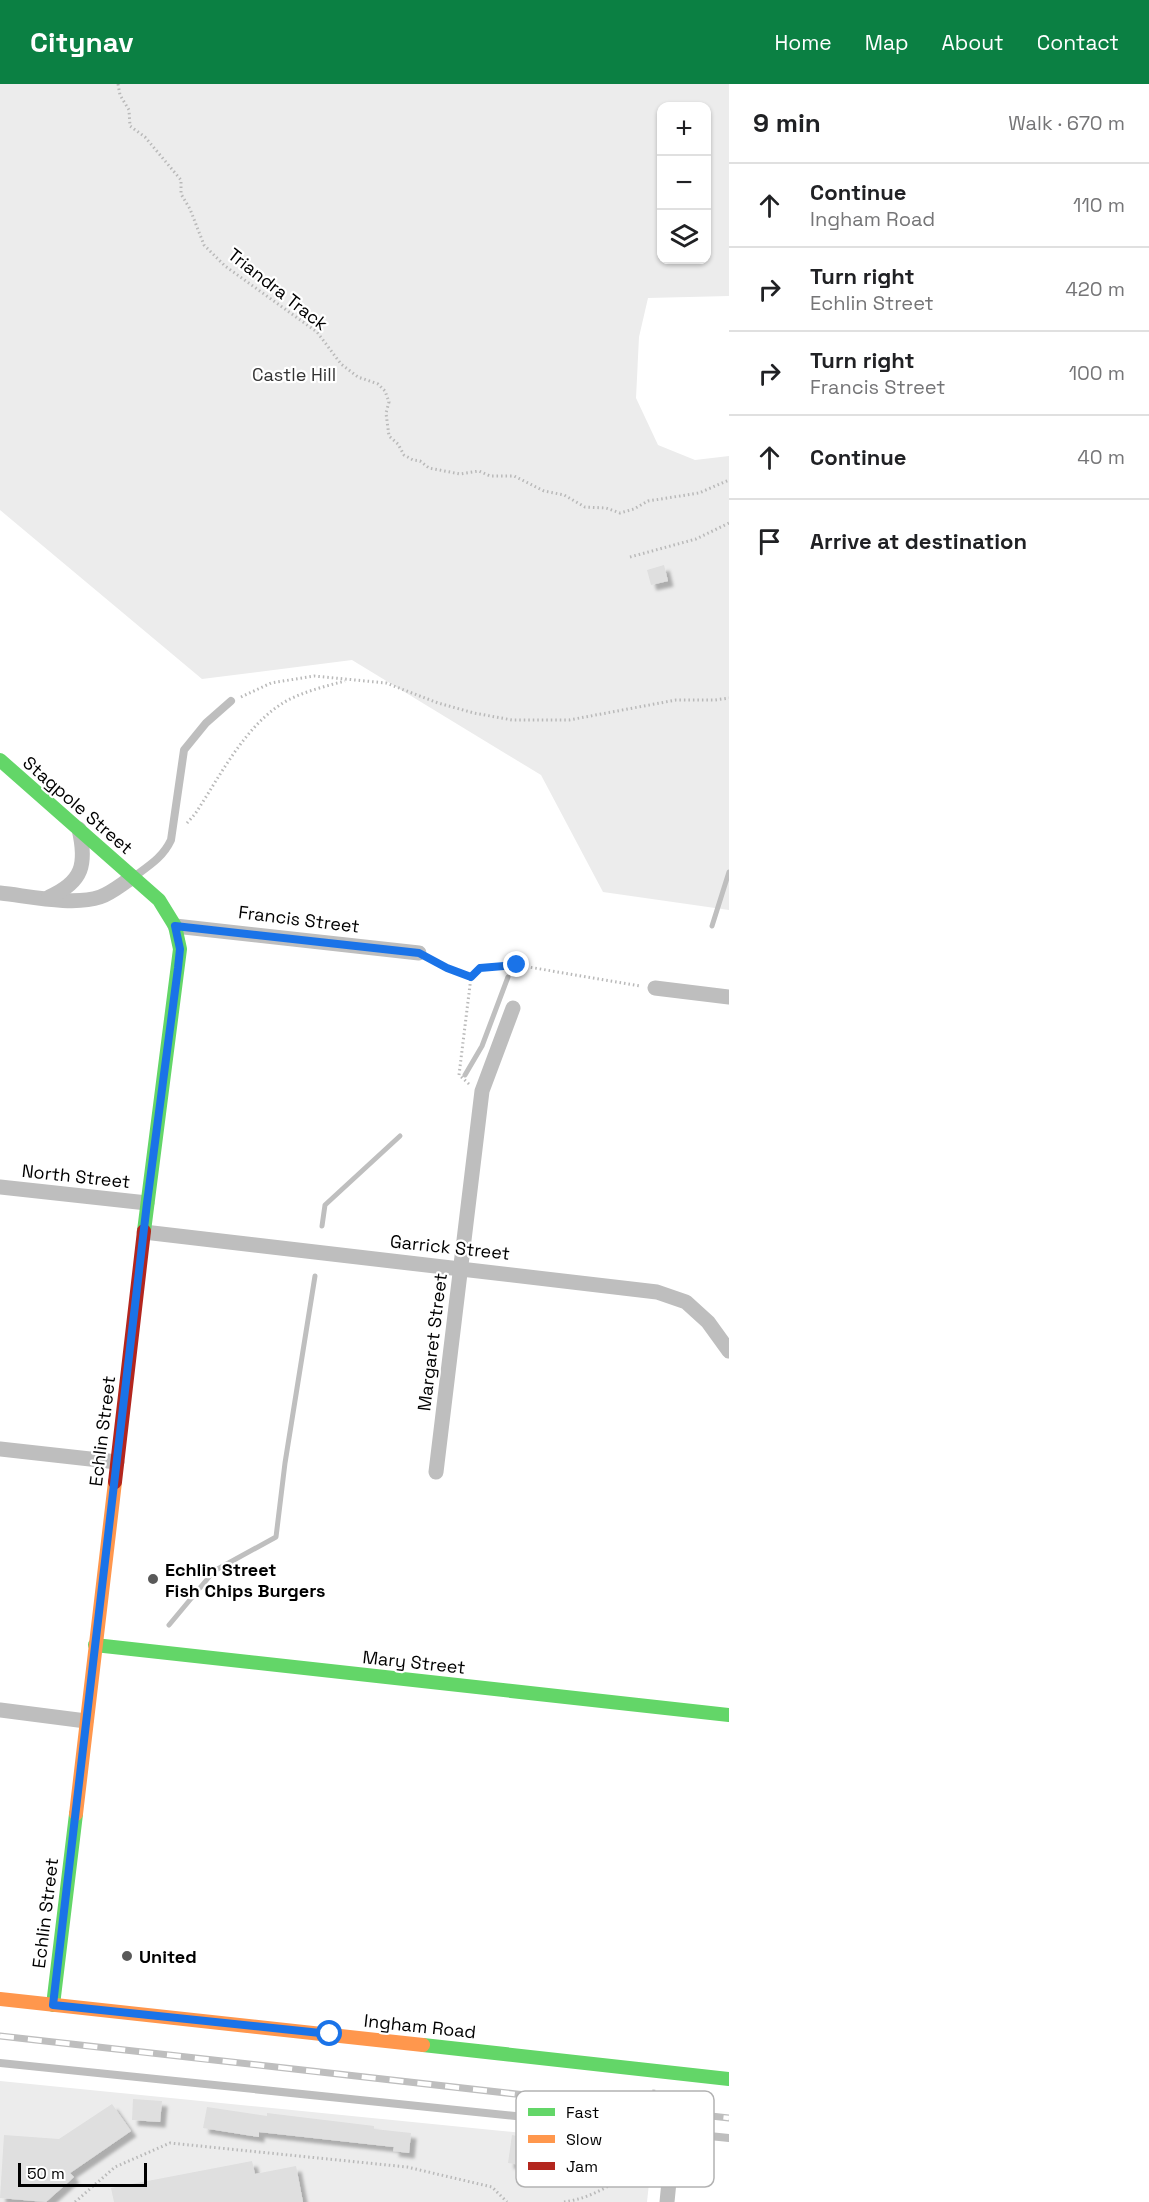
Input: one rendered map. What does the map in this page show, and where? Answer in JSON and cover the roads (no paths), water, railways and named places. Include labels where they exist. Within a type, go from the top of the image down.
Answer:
[{"type":"street","name":"Stagpole Street","points":[[0,760],[133,877]]},
{"type":"street","points":[[46,898],[66,889],[75,880],[80,870],[83,847],[79,829]]},
{"type":"street","points":[[0,893],[77,900],[102,897],[133,877]]},
{"type":"street","name":"Echlin Street","points":[[53,2005],[147,1203],[180,949],[175,926],[159,900],[133,877]]},
{"type":"street","name":"Francis Street","points":[[175,926],[419,953]]},
{"type":"street","points":[[655,988],[729,997]]},
{"type":"street","name":"Margaret Street","points":[[436,1472],[482,1091],[513,1008]]},
{"type":"street","name":"North Street","points":[[0,1187],[147,1203]]},
{"type":"street","name":"Garrick Street","points":[[144,1232],[657,1292],[686,1302],[708,1322],[729,1351]]},
{"type":"street","points":[[0,1449],[117,1462]]},
{"type":"street","name":"Mary Street","points":[[95,1645],[729,1715]]},
{"type":"street","points":[[0,1710],[86,1721]]},
{"type":"street","name":"Ingham Road","points":[[0,1999],[729,2079]]},
{"type":"street","points":[[666,2202],[668,2187]]},
{"type":"lane","points":[[133,877],[166,851],[171,840],[184,750],[206,723],[231,701]]},
{"type":"lane","points":[[0,2063],[516,2115]]},
{"type":"lane","points":[[714,2136],[729,2138]]},
{"type":"waterway","points":[[712,926],[729,872]]},
{"type":"waterway","points":[[465,1075],[482,1046],[508,977]]},
{"type":"waterway","points":[[322,1226],[325,1205],[400,1136]]},
{"type":"waterway","points":[[169,1625],[214,1571],[276,1537],[285,1463],[315,1276]]},
{"type":"railway","points":[[0,2036],[516,2094]]},
{"type":"railway","points":[[714,2116],[729,2118]]},
{"type":"place","name":"Echlin Street Fish Chips Burgers","points":[[153,1579]]},
{"type":"place","name":"United","points":[[127,1956]]},
{"type":"park label","name":"Castle Hill","points":[[294,374]]}]
